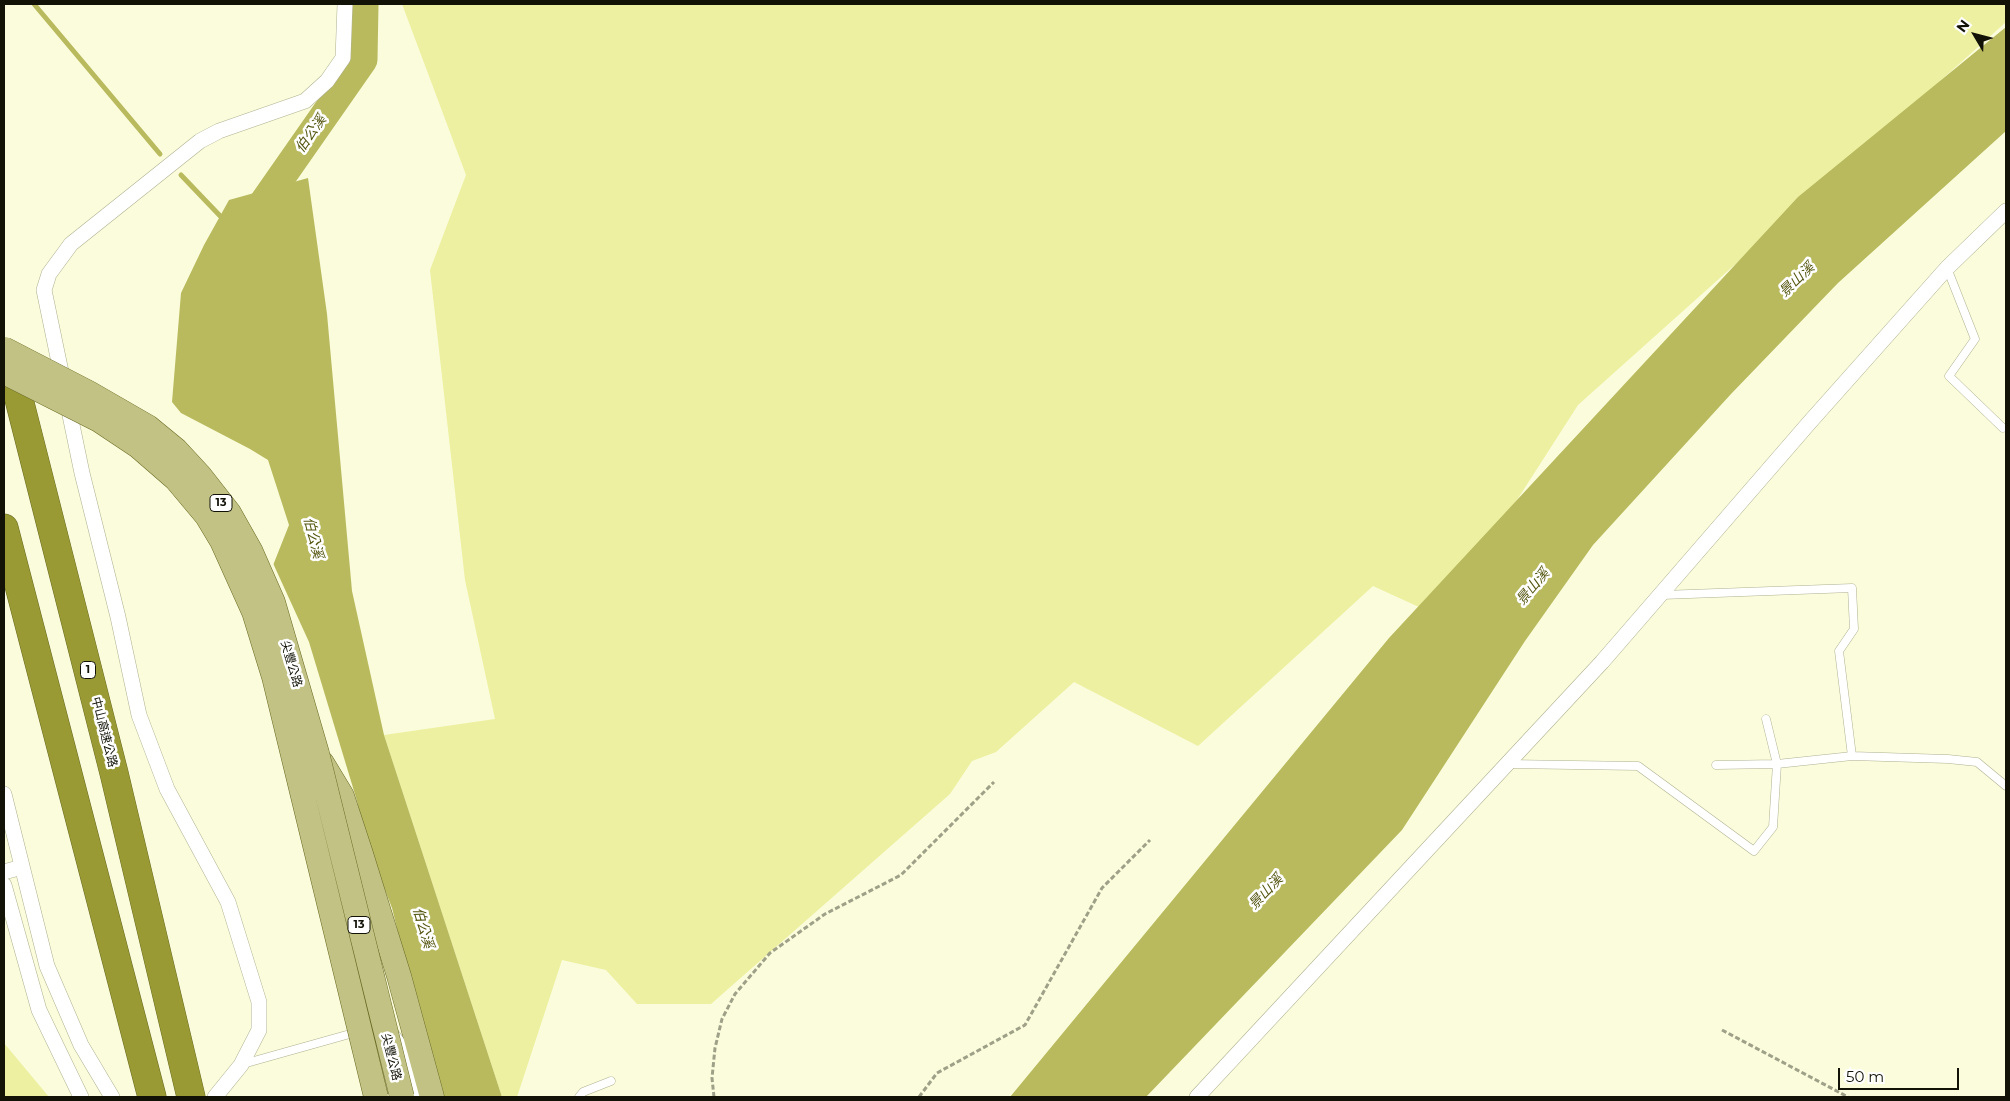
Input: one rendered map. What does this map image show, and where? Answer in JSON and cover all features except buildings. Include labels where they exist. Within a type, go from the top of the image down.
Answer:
[{"type":"highway","name":"中山高速公路","points":[[4,338],[112,763],[191,1097]]},
{"type":"highway","points":[[4,528],[152,1097]]},
{"type":"main road","name":"尖豐公路","points":[[4,349],[89,393],[148,427],[176,450],[200,476],[229,513],[251,552],[273,602],[317,753],[402,1097]]},
{"type":"main road","name":"尖豐公路","points":[[4,372],[99,420],[138,446],[176,479],[207,516],[222,541],[254,612],[274,677],[376,1097]]},
{"type":"main road","points":[[317,753],[342,796],[399,976],[432,1097]]},
{"type":"street","points":[[215,1097],[241,1065],[260,1030],[259,1002],[228,902],[167,789],[139,715],[118,617],[82,473],[44,290],[49,274],[71,244],[200,141],[219,131],[305,101],[327,81],[343,58],[345,4]]},
{"type":"street","points":[[1197,1097],[1602,662],[1809,423],[1947,268],[2006,212]]},
{"type":"street","points":[[4,794],[47,966],[81,1045],[112,1097]]},
{"type":"street","points":[[4,872],[22,867]]},
{"type":"street","points":[[4,885],[39,1010],[81,1097]]},
{"type":"lane","points":[[1947,268],[1975,339],[1949,376],[2003,428]]},
{"type":"lane","points":[[1662,595],[1852,588],[1854,629],[1839,651],[1852,756]]},
{"type":"lane","points":[[1506,764],[1638,766],[1754,851],[1772,827],[1777,764],[1766,719]]},
{"type":"lane","points":[[1716,765],[1777,764],[1852,756],[1948,758],[1977,762],[2006,786]]},
{"type":"lane","points":[[378,1026],[395,1032],[405,1047],[418,1097]]},
{"type":"lane","points":[[241,1065],[369,1029]]},
{"type":"lane","points":[[579,1097],[583,1092],[611,1081]]},
{"type":"path","points":[[714,1097],[712,1078],[714,1056],[722,1019],[736,994],[770,953],[825,914],[900,875],[994,782]]},
{"type":"path","points":[[919,1097],[936,1073],[1025,1025],[1102,888],[1150,840]]},
{"type":"path","points":[[1722,1030],[1848,1097]]},
{"type":"green space","points":[[402,4],[2006,4],[2006,22],[1578,405],[1447,609],[1419,607],[1373,586],[1198,746],[1074,682],[996,752],[972,761],[950,794],[711,1004],[637,1004],[606,970],[562,960],[517,1097],[502,1097],[384,735],[495,719],[465,580],[430,270],[466,175]]},
{"type":"green space","points":[[4,1043],[49,1097],[4,1097]]},
{"type":"water","name":"景山溪","points":[[2006,27],[2006,131],[1838,283],[1731,394],[1593,545],[1525,641],[1402,830],[1146,1097],[1010,1097],[1389,638],[1798,197]]},
{"type":"water","points":[[308,178],[327,314],[352,591],[384,735],[502,1097],[439,1097],[392,908],[266,583],[289,525],[268,460],[181,413],[172,402],[181,293],[204,245],[229,200]]},
{"type":"pier","points":[[272,561],[309,642],[357,801],[371,860],[323,812],[270,666],[264,583]]},
{"type":"waterway","points":[[34,4],[160,154]]},
{"type":"waterway","name":"伯公溪","points":[[252,219],[363,60],[364,4]]},
{"type":"waterway","points":[[181,175],[224,220]]}]
